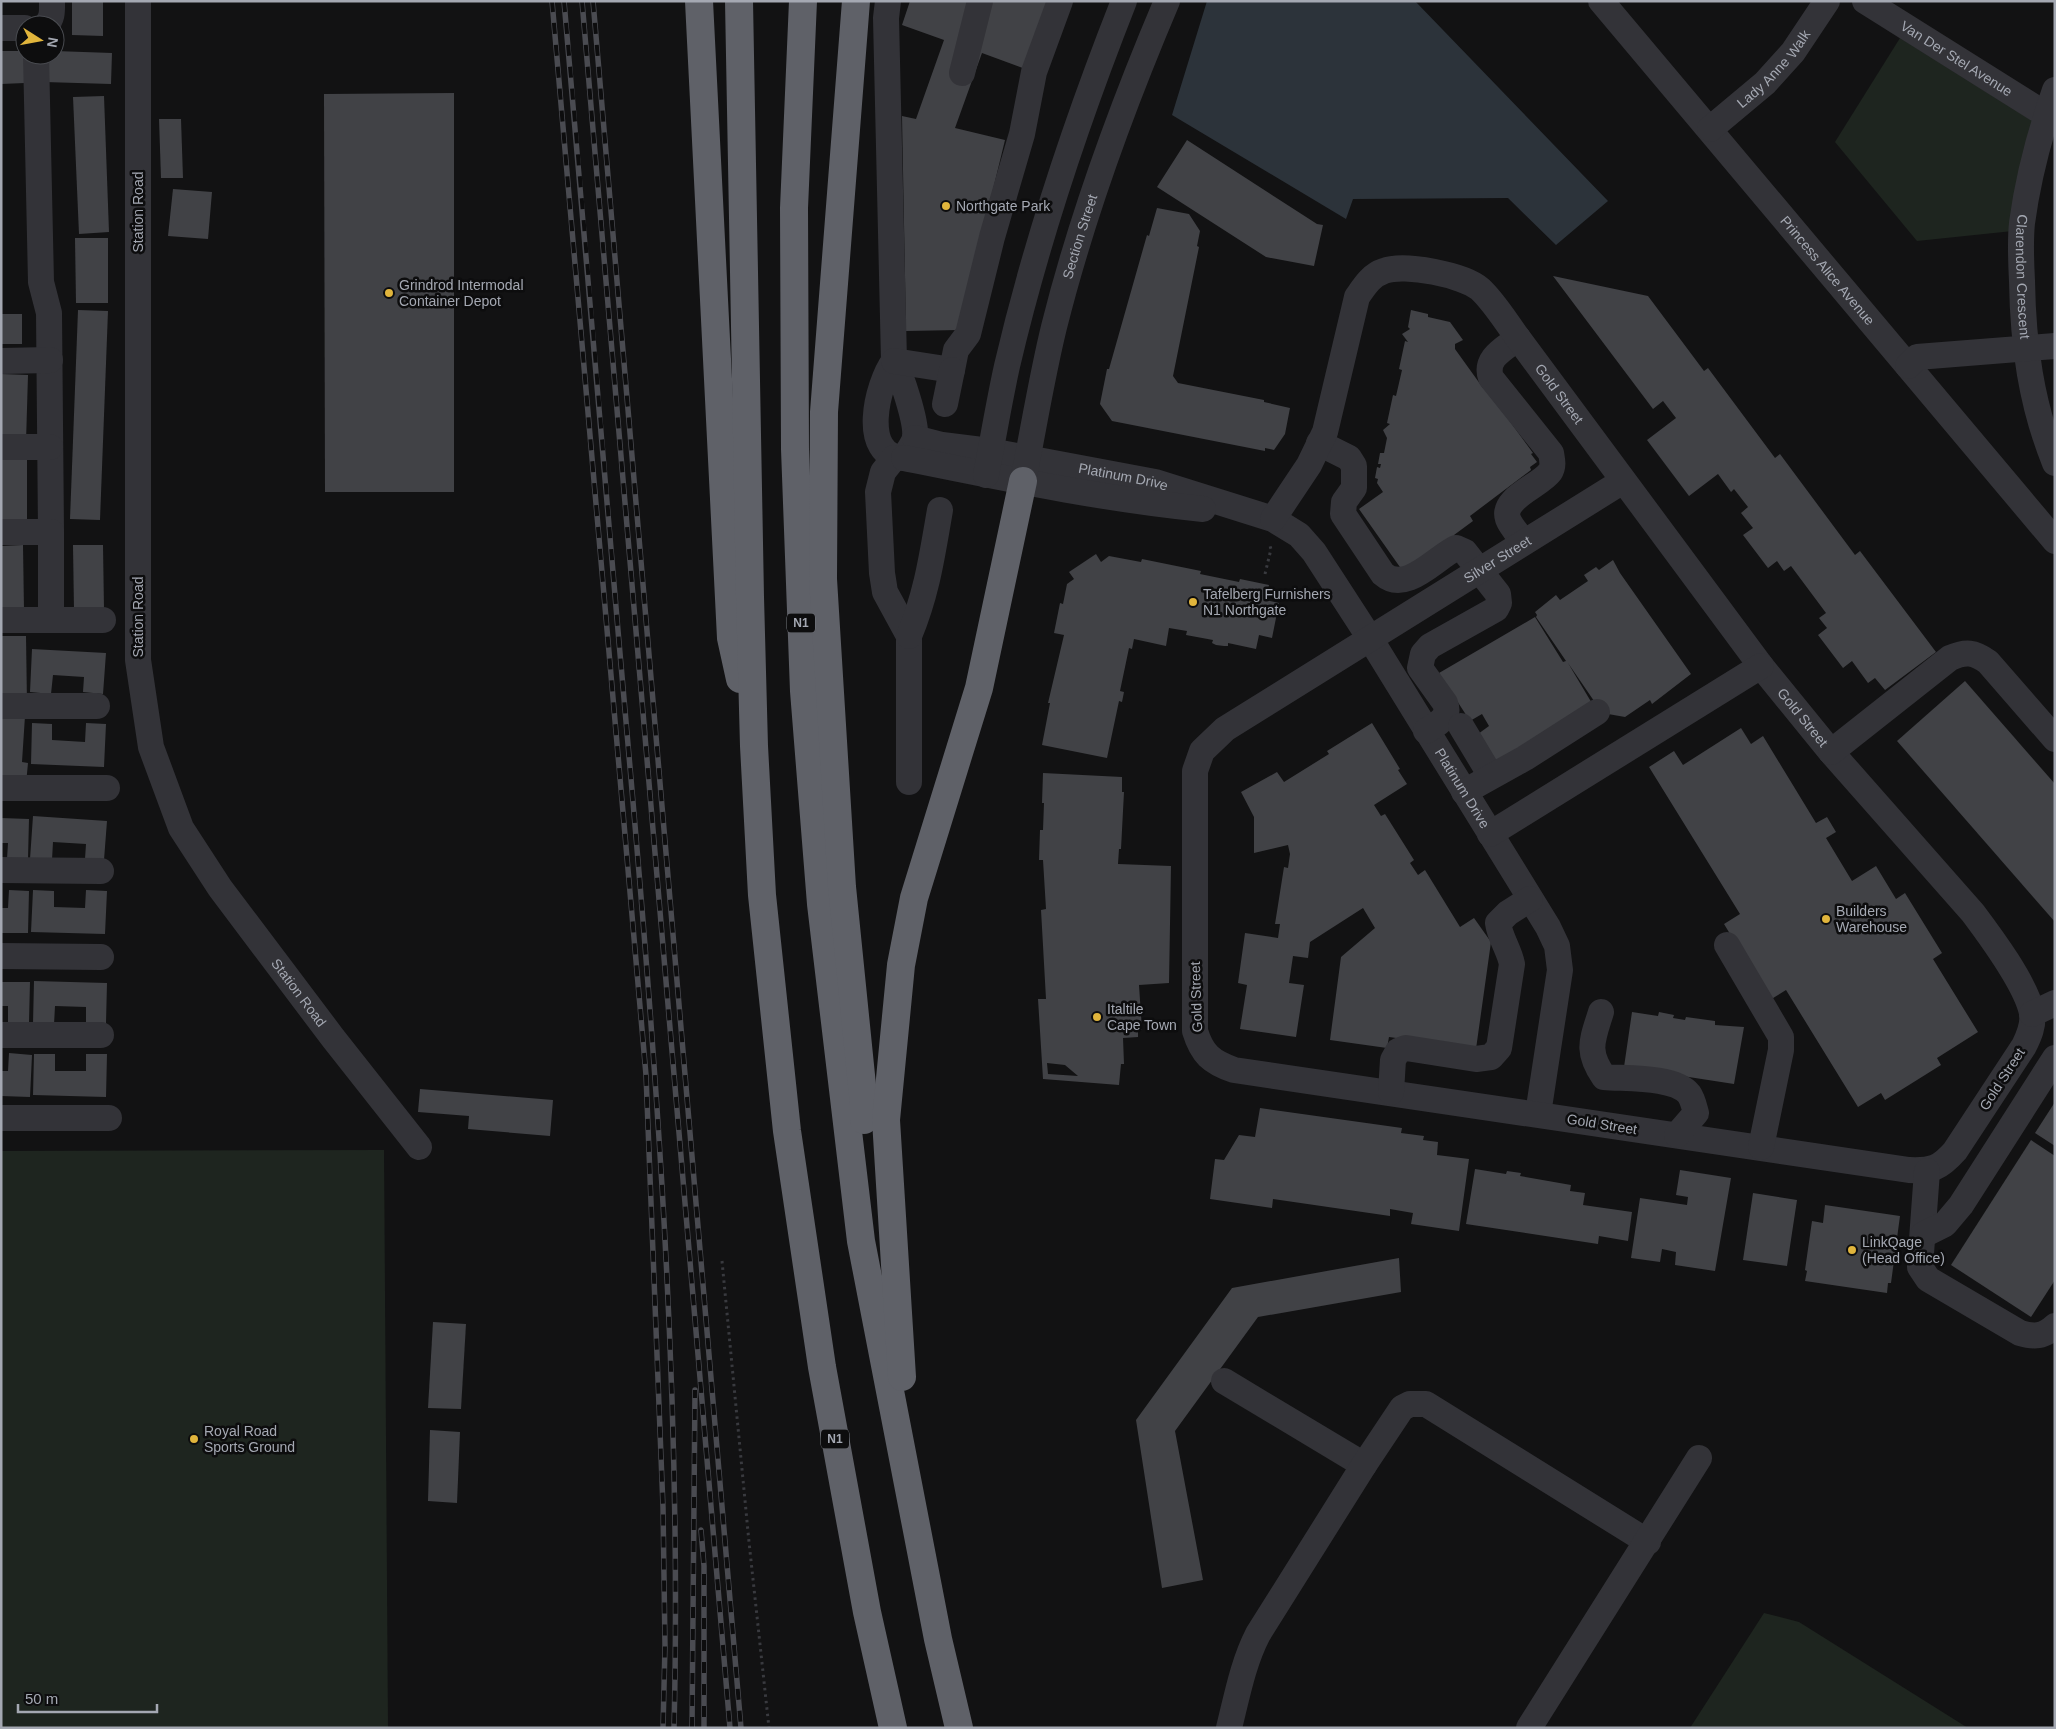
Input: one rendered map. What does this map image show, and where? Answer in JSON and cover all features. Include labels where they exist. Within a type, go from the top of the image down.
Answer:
[{"type":"highway","points":[[699,1],[731,638],[754,746]]},
{"type":"highway","name":"N1","points":[[739,1],[754,746],[762,895],[789,1148],[823,1377],[867,1612],[894,1728]]},
{"type":"highway","name":"N1","points":[[803,1],[794,228],[795,449],[804,691],[821,904],[861,1241],[938,1638],[959,1728]]},
{"type":"highway","points":[[856,1],[824,412],[823,579],[842,887],[864,1105],[861,1241]]},
{"type":"highway","points":[[908,1486],[886,1120],[901,965],[914,898],[979,688],[1026,470]]},
{"type":"street","points":[[52,1],[52,15]]},
{"type":"street","name":"Station Road","points":[[138,1],[138,660],[150,747],[181,828],[220,888],[333,1038],[419,1147]]},
{"type":"street","points":[[888,1],[886,18],[894,361],[899,370],[914,424],[904,451],[883,472],[878,492],[882,573],[885,592],[909,636]]},
{"type":"street","points":[[962,74],[980,1]]},
{"type":"street","points":[[944,404],[956,350],[968,334],[992,237],[1022,134],[1034,72],[1060,1]]},
{"type":"street","points":[[988,463],[1007,366],[1039,249],[1066,158],[1124,1]]},
{"type":"street","name":"Section Street","points":[[1026,470],[1034,418],[1054,327],[1078,242],[1132,88],[1167,1]]},
{"type":"street","name":"Princess Alice Avenue","points":[[1601,1],[2055,541]]},
{"type":"street","name":"Lady Anne Walk","points":[[1710,129],[1777,70],[1793,52],[1826,1]]},
{"type":"street","name":"Van Der Stel Avenue","points":[[1865,1],[2029,104],[2051,101]]},
{"type":"street","points":[[1,28],[15,28]]},
{"type":"street","points":[[36,65],[41,282],[49,313],[51,608]]},
{"type":"street","name":"Clarendon Crescent","points":[[2051,101],[2032,168],[2022,225],[2022,309],[2032,394],[2055,464]]},
{"type":"street","name":"Gold Street","points":[[1263,516],[1309,465],[1325,432],[1357,297],[1369,280],[1384,270],[1408,268],[1463,279],[1479,288],[1761,666],[1831,752],[1973,913],[1993,940],[2025,994],[2044,1008],[2024,1046],[1955,1151],[1944,1164],[1927,1171],[1909,1170],[1234,1070],[1219,1065],[1209,1058],[1200,1046],[1195,1031],[1194,771],[1202,751],[1225,730],[1371,640]]},
{"type":"street","points":[[1518,338],[1490,361],[1488,370],[1491,378],[1551,453],[1553,464],[1550,472],[1512,502],[1508,512],[1508,520],[1524,542]]},
{"type":"street","points":[[1908,366],[1917,357],[2055,346]]},
{"type":"street","points":[[1,361],[50,360]]},
{"type":"street","points":[[894,361],[952,370]]},
{"type":"street","points":[[894,361],[886,371],[878,404],[875,429],[883,450],[904,451]]},
{"type":"street","points":[[1319,443],[1348,458],[1354,466],[1354,488],[1344,502],[1344,514],[1388,579],[1407,580],[1456,548],[1464,552],[1498,594],[1499,603],[1496,609],[1430,646],[1423,654],[1420,668],[1448,710],[1446,716],[1426,731]]},
{"type":"street","name":"Platinum Drive","points":[[904,451],[942,445],[988,463],[1026,470],[1154,504],[1263,516],[1299,535],[1314,552],[1371,640],[1557,946],[1560,970],[1538,1114]]},
{"type":"street","points":[[1,447],[50,447]]},
{"type":"street","name":"Silver Street","points":[[1371,640],[1478,570],[1623,481]]},
{"type":"street","points":[[909,782],[909,636],[921,608],[926,590],[940,510]]},
{"type":"street","points":[[1,532],[51,532]]},
{"type":"street","points":[[1,620],[104,620]]},
{"type":"street","points":[[1831,752],[1950,658],[1963,653],[1977,654],[1988,662],[2055,739]]},
{"type":"street","points":[[1490,834],[1761,666]]},
{"type":"street","points":[[1,706],[97,706]]},
{"type":"street","points":[[1464,792],[1525,758],[1597,712]]},
{"type":"street","points":[[1460,726],[1491,776]]},
{"type":"street","points":[[1,788],[107,788]]},
{"type":"street","points":[[1,870],[101,871]]},
{"type":"street","points":[[1391,1092],[1393,1060],[1398,1050],[1406,1048],[1476,1059],[1491,1057],[1500,1048],[1512,964],[1510,952],[1500,935],[1498,923],[1508,913],[1530,899]]},
{"type":"street","points":[[1727,945],[1781,1037],[1781,1050],[1761,1147]]},
{"type":"street","points":[[1,956],[101,957]]},
{"type":"street","points":[[1601,1012],[1592,1046],[1594,1062],[1604,1077],[1661,1081],[1687,1092],[1692,1099],[1696,1113],[1677,1135]]},
{"type":"street","points":[[1,1035],[101,1035]]},
{"type":"street","points":[[1923,1235],[1945,1224],[1960,1205],[2055,1058]]},
{"type":"street","points":[[1,1118],[109,1118]]},
{"type":"street","points":[[1927,1171],[1920,1267],[1928,1279],[2020,1333],[2033,1337],[2047,1334],[2055,1326]]},
{"type":"street","points":[[1224,1381],[1364,1465]]},
{"type":"street","points":[[1229,1728],[1251,1648],[1258,1634],[1364,1465],[1402,1408],[1410,1404],[1426,1404],[1648,1542]]},
{"type":"street","points":[[1529,1728],[1700,1458]]},
{"type":"path","points":[[1265,574],[1269,554]]},
{"type":"path","points":[[722,1261],[769,1728]]},
{"type":"shaded area","points":[[1207,1],[1415,1],[1608,201],[1556,245],[1508,198],[1353,199],[1346,219],[1172,115]]},
{"type":"shaded area","points":[[1900,38],[2034,122],[2013,231],[1917,241],[1835,142]]},
{"type":"shaded area","name":"Royal Road Sports Ground","points":[[384,1150],[388,1728],[1,1728],[1,1151]]},
{"type":"shaded area","points":[[1764,1613],[1799,1622],[1968,1728],[1690,1728]]},
{"type":"building","points":[[72,1],[103,1],[103,36],[72,35]]},
{"type":"building","name":"Northgate Park","points":[[910,1],[1052,1],[1028,70],[982,53],[955,128],[1005,140],[959,330],[906,331],[902,116],[916,119],[944,40],[902,25]]},
{"type":"building","points":[[1,51],[15,51],[15,65],[24,65],[25,83],[1,84]]},
{"type":"building","points":[[65,51],[112,53],[111,84],[44,82],[45,65],[65,65]]},
{"type":"building","name":"Grindrod Intermodal Container Depot","points":[[454,93],[454,492],[325,492],[324,94]]},
{"type":"building","points":[[104,96],[109,232],[79,234],[73,97]]},
{"type":"building","points":[[159,119],[181,119],[183,178],[161,178]]},
{"type":"building","points":[[1187,140],[1317,224],[1323,225],[1314,266],[1266,257],[1157,187]]},
{"type":"building","points":[[173,189],[212,192],[208,239],[168,236]]},
{"type":"building","points":[[1157,208],[1189,214],[1200,231],[1197,246],[1199,247],[1173,376],[1178,383],[1264,400],[1264,402],[1290,408],[1285,434],[1274,450],[1265,448],[1265,451],[1112,421],[1100,404],[1107,369],[1109,369],[1147,235],[1149,236]]},
{"type":"building","points":[[75,238],[108,238],[108,303],[76,303]]},
{"type":"building","points":[[1553,276],[1648,296],[1704,371],[1708,368],[1775,458],[1780,454],[1855,555],[1860,551],[1936,652],[1885,690],[1875,678],[1868,683],[1852,661],[1843,668],[1818,635],[1827,628],[1819,618],[1826,613],[1791,566],[1784,571],[1777,561],[1768,568],[1743,535],[1753,528],[1741,513],[1748,507],[1734,489],[1731,492],[1718,474],[1689,496],[1647,440],[1676,418],[1663,401],[1653,409]]},
{"type":"building","points":[[78,310],[108,311],[100,520],[70,519]]},
{"type":"building","points":[[1411,310],[1428,314],[1428,317],[1450,322],[1463,340],[1455,344],[1455,349],[1533,453],[1531,454],[1537,462],[1530,467],[1531,470],[1470,516],[1473,521],[1454,535],[1457,539],[1402,570],[1359,509],[1383,492],[1377,483],[1378,479],[1375,478],[1377,467],[1380,468],[1381,464],[1378,464],[1380,453],[1384,453],[1387,438],[1383,430],[1390,424],[1387,423],[1393,395],[1396,396],[1402,370],[1399,369],[1405,341],[1408,342],[1402,334],[1410,329],[1408,327]]},
{"type":"building","points":[[1,314],[22,314],[22,344],[1,344]]},
{"type":"building","points":[[1,374],[28,375],[26,442],[1,442]]},
{"type":"building","points":[[1,454],[27,454],[27,524],[1,524]]},
{"type":"building","points":[[23,545],[24,611],[1,611],[1,546]]},
{"type":"building","points":[[73,545],[103,545],[104,610],[74,611]]},
{"type":"building","points":[[1096,554],[1101,562],[1109,556],[1141,562],[1142,559],[1201,571],[1200,574],[1239,582],[1240,579],[1269,585],[1266,600],[1279,603],[1272,638],[1259,635],[1256,649],[1228,643],[1228,646],[1216,645],[1212,643],[1213,640],[1186,635],[1187,631],[1169,628],[1166,646],[1134,639],[1132,649],[1129,648],[1120,691],[1124,692],[1122,702],[1119,701],[1107,758],[1042,745],[1050,703],[1048,703],[1064,635],[1054,633],[1060,603],[1063,604],[1067,584],[1074,579],[1069,572]]},
{"type":"building","points":[[1613,560],[1620,573],[1691,674],[1652,704],[1650,700],[1625,717],[1608,714],[1605,717],[1568,663],[1593,705],[1498,767],[1478,734],[1489,726],[1482,714],[1470,721],[1439,673],[1535,617],[1563,662],[1566,661],[1536,617],[1535,612],[1556,595],[1560,600],[1588,581],[1584,575],[1596,567],[1599,570]]},
{"type":"building","points":[[1,636],[26,636],[27,704],[1,704]]},
{"type":"building","points":[[32,649],[106,653],[103,694],[83,692],[84,677],[53,675],[51,694],[30,692]]},
{"type":"building","points":[[1965,681],[2055,784],[2055,922],[1897,741]]},
{"type":"building","points":[[1,714],[25,716],[22,762],[28,763],[26,784],[1,782]]},
{"type":"building","points":[[32,723],[52,724],[52,740],[85,742],[86,723],[106,724],[104,767],[31,764]]},
{"type":"building","points":[[1372,723],[1407,784],[1374,805],[1381,816],[1385,814],[1414,860],[1410,863],[1418,875],[1425,870],[1460,927],[1474,918],[1491,942],[1476,1049],[1389,1037],[1387,1048],[1330,1040],[1341,957],[1375,928],[1363,908],[1310,942],[1308,958],[1293,956],[1289,983],[1304,985],[1296,1037],[1240,1029],[1247,985],[1238,983],[1245,933],[1278,938],[1280,924],[1275,924],[1284,867],[1288,868],[1290,854],[1288,845],[1254,853],[1254,817],[1241,792],[1277,772],[1284,782],[1329,754],[1327,751]]},
{"type":"building","name":"Builders Warehouse","points":[[1741,728],[1751,744],[1763,736],[1816,823],[1827,817],[1836,832],[1826,838],[1852,881],[1876,866],[1896,899],[1905,893],[1942,953],[1933,959],[1978,1032],[1937,1058],[1941,1065],[1885,1100],[1881,1093],[1858,1107],[1786,990],[1770,1000],[1724,924],[1740,914],[1649,767],[1674,751],[1683,765]]},
{"type":"building","points":[[1043,773],[1122,777],[1122,792],[1124,792],[1121,849],[1119,849],[1118,864],[1171,866],[1169,983],[1139,985],[1142,1030],[1138,1030],[1138,1037],[1123,1038],[1124,1064],[1121,1064],[1119,1085],[1043,1079],[1038,999],[1046,999],[1041,910],[1046,909],[1043,860],[1039,860],[1040,830],[1043,830],[1044,803],[1042,803]],"holes":[[[1047,1063],[1065,1065],[1078,1076],[1048,1074]]]},
{"type":"building","points":[[33,816],[107,821],[104,860],[85,859],[86,844],[53,842],[52,860],[30,859]]},
{"type":"building","points":[[1,818],[29,819],[28,859],[7,859],[8,843],[1,843]]},
{"type":"building","points":[[9,890],[29,891],[28,933],[1,933],[1,908],[8,908]]},
{"type":"building","points":[[33,890],[54,891],[54,907],[85,908],[86,890],[107,891],[105,934],[31,932]]},
{"type":"building","points":[[34,981],[107,983],[106,1023],[86,1022],[86,1007],[55,1006],[54,1025],[33,1024]]},
{"type":"building","points":[[1,982],[30,982],[29,1023],[8,1023],[8,1006],[1,1006]]},
{"type":"building","points":[[1632,1012],[1658,1016],[1659,1012],[1674,1015],[1673,1018],[1685,1020],[1686,1017],[1715,1021],[1715,1025],[1744,1027],[1734,1084],[1624,1067]]},
{"type":"building","points":[[9,1053],[32,1055],[30,1097],[1,1096],[1,1071],[8,1071]]},
{"type":"building","points":[[34,1054],[55,1054],[55,1071],[86,1071],[86,1054],[107,1054],[106,1097],[33,1095]]},
{"type":"building","points":[[420,1089],[553,1100],[550,1136],[468,1129],[469,1116],[418,1112]]},
{"type":"building","points":[[2055,1102],[2055,1146],[2035,1133]]},
{"type":"building","points":[[1260,1108],[1402,1128],[1401,1133],[1424,1136],[1423,1140],[1438,1142],[1437,1155],[1469,1159],[1459,1231],[1411,1224],[1413,1213],[1390,1209],[1390,1216],[1273,1199],[1272,1208],[1210,1199],[1215,1159],[1224,1160],[1239,1135],[1255,1137]]},
{"type":"building","points":[[2031,1140],[2055,1156],[2055,1280],[2031,1317],[1951,1265]]},
{"type":"building","points":[[1475,1169],[1506,1174],[1507,1171],[1521,1173],[1520,1176],[1571,1185],[1570,1191],[1585,1193],[1583,1205],[1632,1212],[1628,1241],[1599,1236],[1598,1244],[1466,1224]]},
{"type":"building","points":[[1680,1170],[1731,1178],[1715,1271],[1675,1265],[1676,1252],[1662,1249],[1660,1262],[1631,1258],[1640,1198],[1687,1205],[1688,1197],[1676,1195]]},
{"type":"building","points":[[1753,1193],[1797,1200],[1787,1266],[1743,1260]]},
{"type":"building","points":[[1825,1205],[1900,1216],[1891,1283],[1888,1283],[1887,1293],[1805,1281],[1812,1221],[1823,1223]]},
{"type":"building","points":[[1399,1258],[1401,1292],[1258,1317],[1175,1431],[1203,1580],[1162,1588],[1136,1420],[1232,1288]]},
{"type":"building","points":[[433,1322],[466,1324],[461,1409],[428,1408]]},
{"type":"building","points":[[430,1430],[460,1432],[457,1503],[428,1501]]},
{"type":"railway","points":[[552,1],[646,1075],[663,1507],[665,1646],[663,1728]]},
{"type":"railway","points":[[564,1],[642,913],[662,1184],[674,1456],[676,1592],[674,1728]]},
{"type":"railway","points":[[582,1],[730,1728]]},
{"type":"railway","points":[[593,1],[741,1728]]},
{"type":"railway","points":[[692,1728],[695,1390]]},
{"type":"railway","points":[[701,1530],[704,1566],[704,1728]]},
{"type":"place","name":"Northgate Park","points":[[946,206]]},
{"type":"place","name":"Grindrod Intermodal Container Depot","points":[[389,293]]},
{"type":"place","name":"Tafelberg Furnishers N1 Northgate","points":[[1193,602]]},
{"type":"place","name":"Builders Warehouse","points":[[1826,919]]},
{"type":"place","name":"Italtile Cape Town","points":[[1097,1017]]},
{"type":"place","name":"LinkQage (Head Office)","points":[[1852,1250]]},
{"type":"place","name":"Royal Road Sports Ground","points":[[194,1439]]}]
